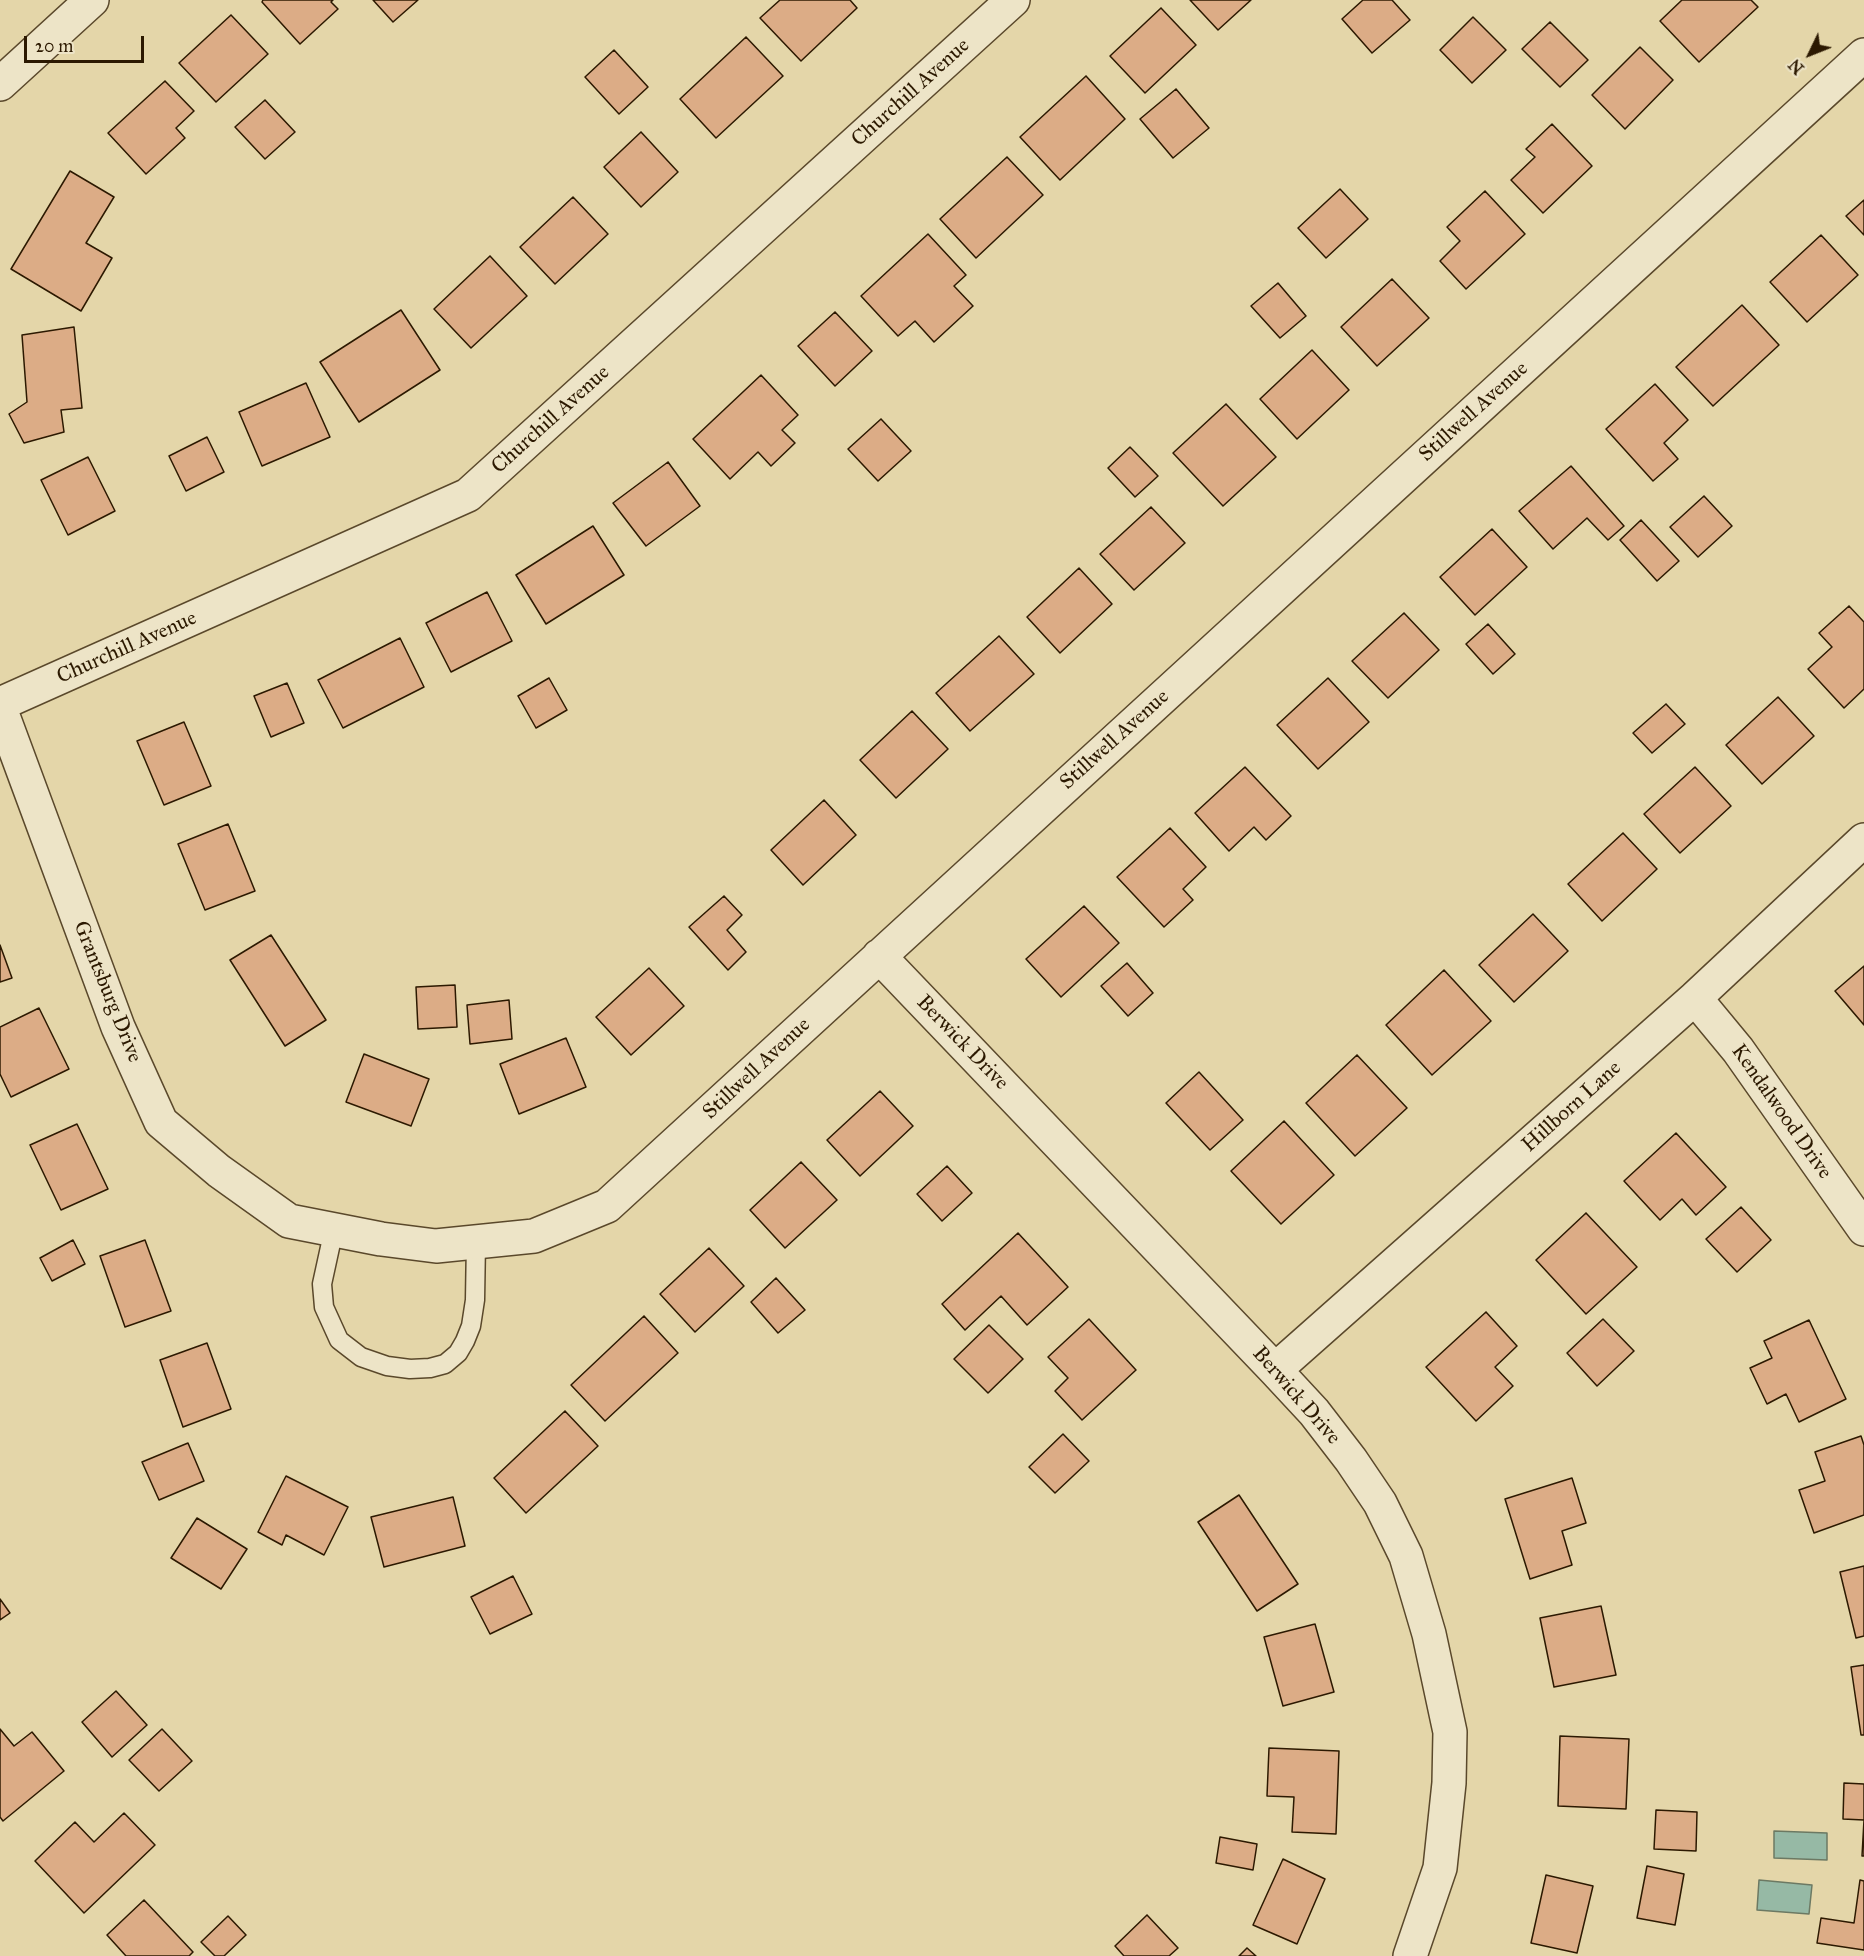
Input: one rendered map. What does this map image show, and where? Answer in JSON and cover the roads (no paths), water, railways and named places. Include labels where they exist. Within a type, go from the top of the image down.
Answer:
[{"type":"street","points":[[0,84],[92,0]]},
{"type":"street","name":"Churchill Avenue","points":[[0,706],[468,495],[1013,0]]},
{"type":"street","name":"Stillwell Avenue","points":[[289,1221],[381,1239],[436,1246],[534,1236],[607,1206],[1864,55]]},
{"type":"street","name":"Grantsburg Drive","points":[[0,706],[118,1027],[161,1122],[219,1171],[289,1221]]},
{"type":"street","name":"Hillborn Lane","points":[[1275,1370],[1695,998],[1864,840]]},
{"type":"street","name":"Berwick Drive","points":[[879,956],[1314,1412],[1380,1503],[1406,1556],[1430,1634],[1450,1732],[1449,1783],[1440,1868],[1410,1956]]},
{"type":"street","name":"Kendalwood Drive","points":[[1695,998],[1738,1050],[1864,1229]]},
{"type":"lane","points":[[334,1229],[322,1284],[324,1307],[339,1340],[361,1357],[387,1366],[410,1369],[430,1368],[445,1364],[458,1353],[465,1341],[471,1326],[475,1300],[476,1241]]}]
